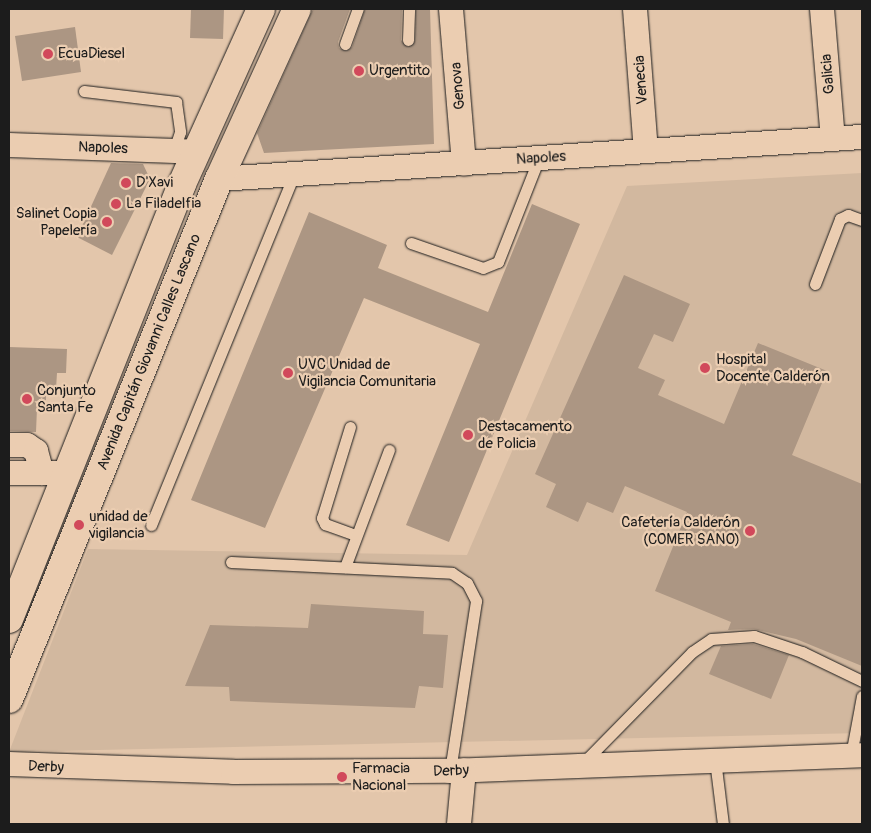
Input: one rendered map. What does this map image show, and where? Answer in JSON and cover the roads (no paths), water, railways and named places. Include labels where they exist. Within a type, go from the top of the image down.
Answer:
[{"type":"main road","name":"Avenida Capitán Giovanni Calles Lascano","points":[[9,619],[55,473],[185,151],[261,9]]},
{"type":"main road","name":"Avenida Capitán Giovanni Calles Lascano","points":[[9,699],[220,179],[297,9]]},
{"type":"street","name":"Genova","points":[[451,9],[464,163]]},
{"type":"street","name":"Venecia","points":[[635,9],[646,151]]},
{"type":"street","name":"Galicia","points":[[822,9],[833,139]]},
{"type":"street","name":"Napoles","points":[[220,179],[862,138]]},
{"type":"street","name":"Napoles","points":[[9,145],[185,151]]},
{"type":"street","points":[[9,444],[27,445],[36,451],[55,473]]},
{"type":"street","points":[[9,473],[55,473]]},
{"type":"street","name":"Derby","points":[[9,764],[233,772],[457,771],[581,764],[857,755]]},
{"type":"street","points":[[457,771],[459,824]]},
{"type":"lane","points":[[344,44],[358,9]]},
{"type":"lane","points":[[408,40],[409,9]]},
{"type":"lane","points":[[84,91],[176,102],[185,151]]},
{"type":"lane","points":[[411,243],[483,268],[498,262],[539,158]]},
{"type":"lane","points":[[152,525],[294,174]]},
{"type":"lane","points":[[815,284],[840,219],[848,215],[862,220]]},
{"type":"lane","points":[[350,427],[322,518],[325,524],[355,535]]},
{"type":"lane","points":[[345,568],[355,535],[389,450]]},
{"type":"lane","points":[[231,562],[452,573],[467,583],[476,600],[457,771]]},
{"type":"lane","points":[[581,764],[692,652],[711,639],[754,636],[802,652],[862,681]]},
{"type":"lane","points":[[857,755],[862,696]]},
{"type":"lane","points":[[715,760],[723,824]]},
{"type":"place","name":"EcuaDiesel","points":[[48,54]]},
{"type":"place","name":"Urgentito","points":[[359,71]]},
{"type":"place","name":"D'Xavi","points":[[126,183]]},
{"type":"place","name":"La Filadelfia","points":[[116,204]]},
{"type":"place","name":"Salinet Copia Papelería","points":[[107,222]]},
{"type":"place","name":"Hospital Docente Calderón","points":[[705,368]]},
{"type":"place","name":"UVC Unidad de Vigilancia Comunitaria","points":[[288,373]]},
{"type":"place","name":"Conjunto Santa Fe","points":[[27,399]]},
{"type":"place","name":"Destacamento de Policia","points":[[468,435]]},
{"type":"place","name":"unidad de vigilancia","points":[[79,525]]},
{"type":"place","name":"Cafetería Calderón (COMER SANO)","points":[[750,531]]},
{"type":"place","name":"Farmacia Nacional","points":[[342,777]]}]
